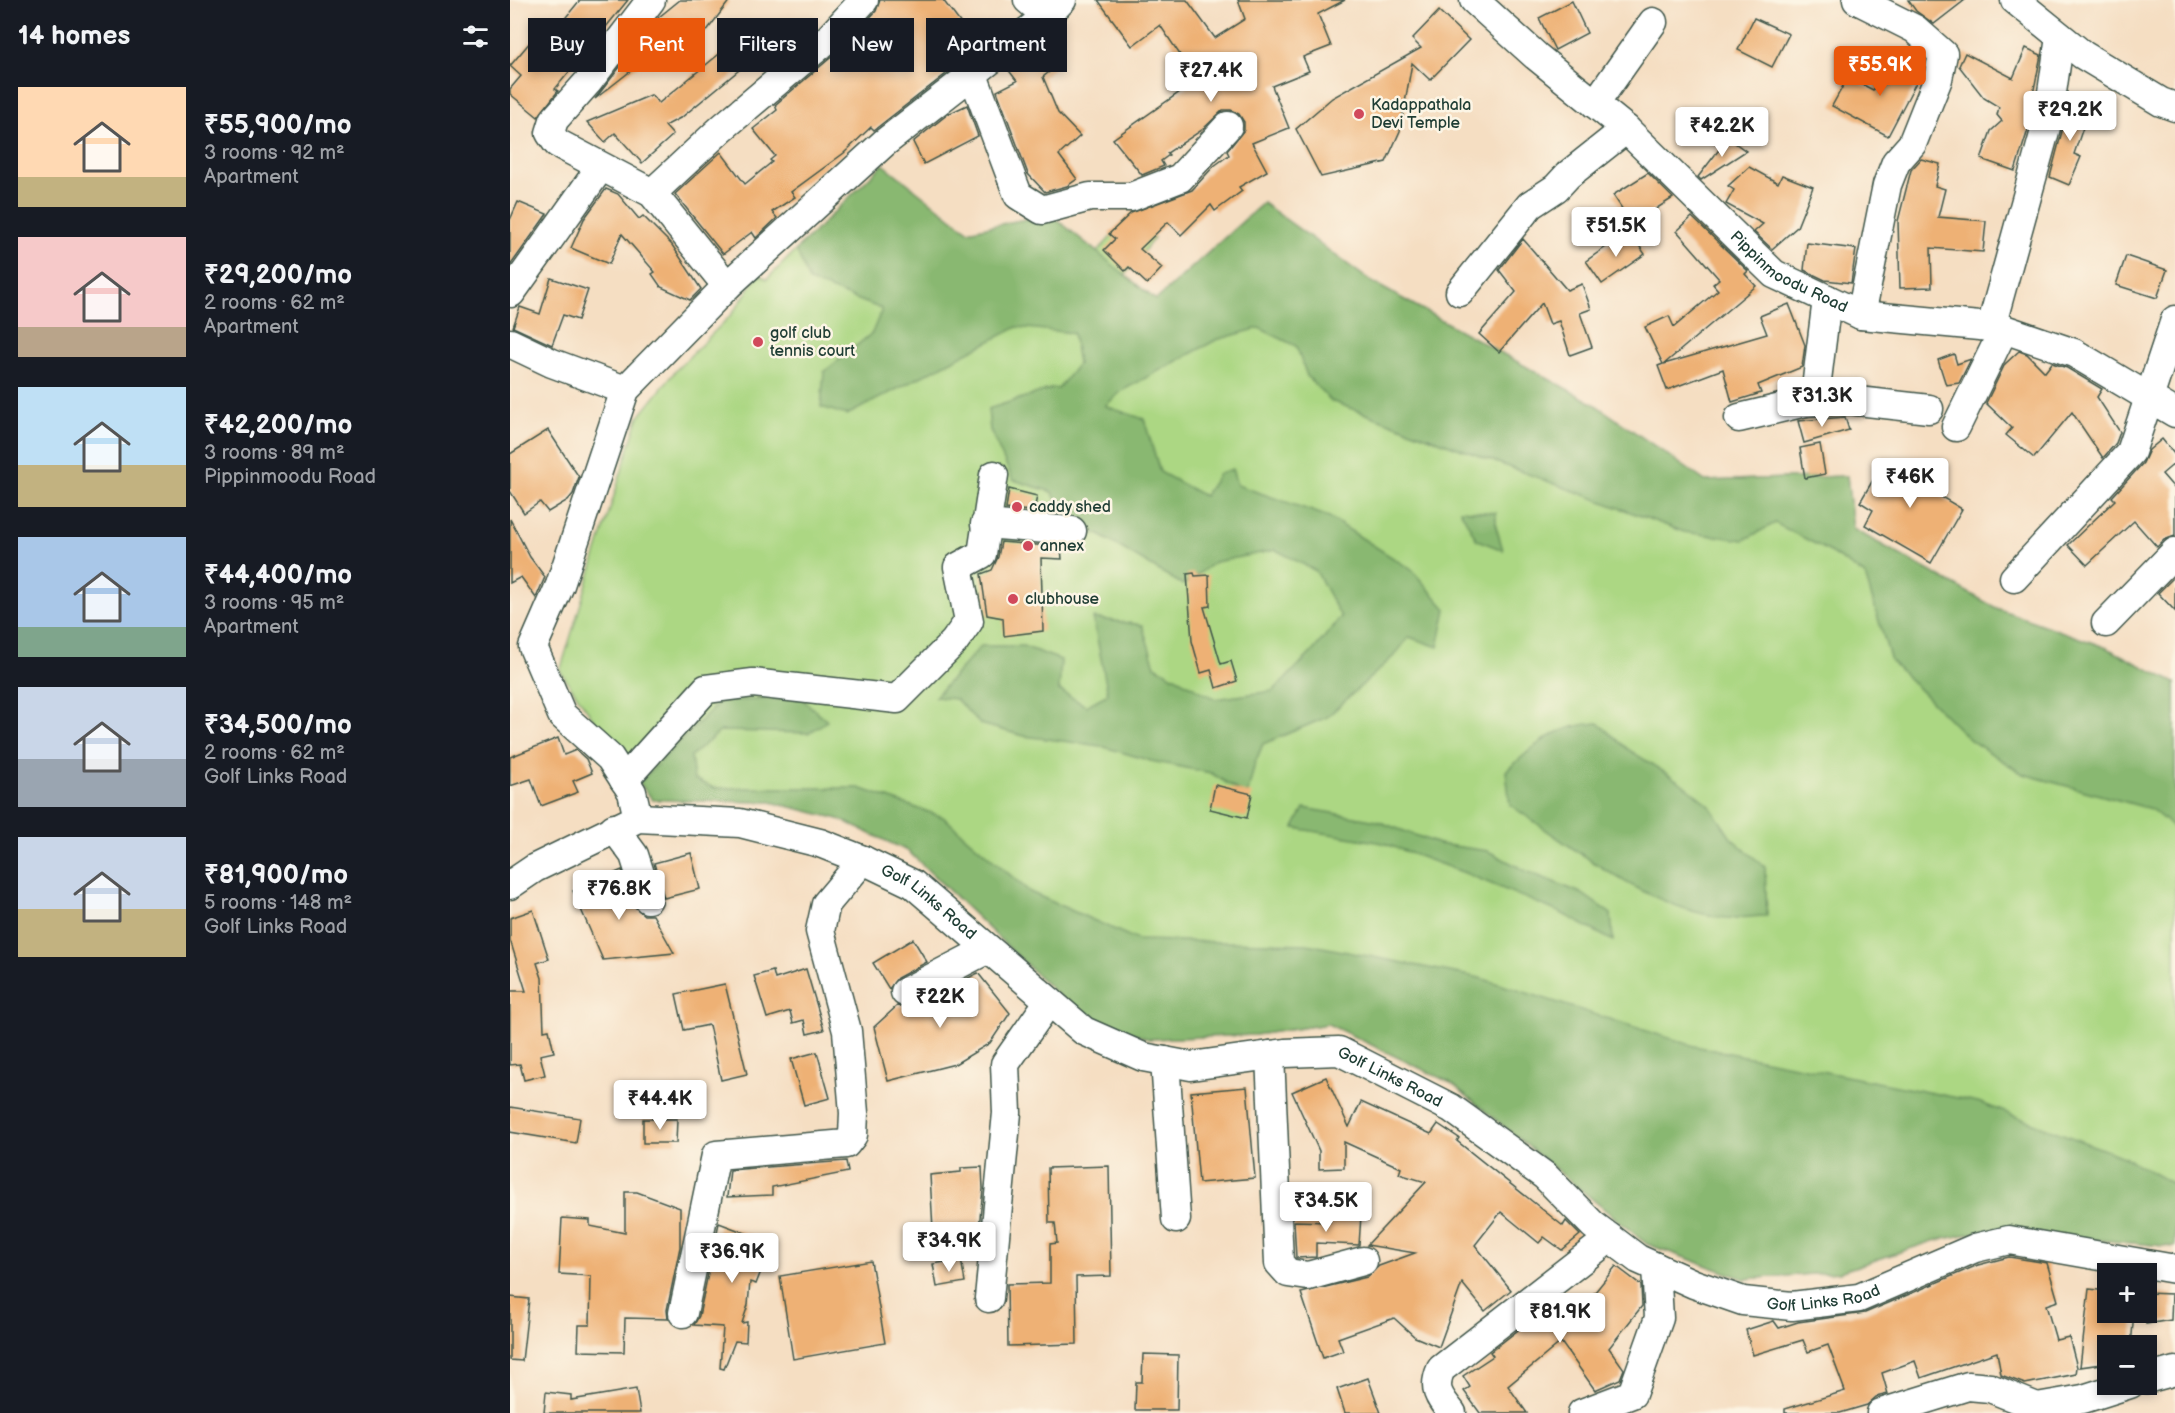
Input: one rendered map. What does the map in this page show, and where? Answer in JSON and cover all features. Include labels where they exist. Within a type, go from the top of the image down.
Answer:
[{"type":"street","points":[[651,0],[588,82],[554,120],[550,133],[557,144],[652,193],[727,286]]},
{"type":"street","points":[[652,193],[722,128],[830,37],[864,0]]},
{"type":"street","name":"Pippinmoodu Road","points":[[1474,0],[1536,57],[1626,129],[1774,274],[1861,315],[1997,328],[2074,352],[2175,413]]},
{"type":"street","points":[[1857,0],[1915,29],[1943,54],[1938,79],[1912,144],[1896,162],[1887,185],[1861,315]]},
{"type":"street","points":[[2015,0],[2083,55],[2161,102],[2175,107]]},
{"type":"street","points":[[648,900],[626,823],[632,792],[610,758],[562,714],[533,647],[560,585],[625,390],[727,286],[884,143],[973,75],[1046,5]]},
{"type":"street","points":[[1595,104],[1653,22]]},
{"type":"street","points":[[1956,427],[1997,328],[2048,120],[2060,37]]},
{"type":"street","points":[[973,75],[1018,195],[1042,210],[1090,197],[1131,197],[1180,178],[1228,126]]},
{"type":"street","points":[[1460,292],[1530,205],[1556,188],[1568,175],[1626,129]]},
{"type":"street","points":[[511,293],[600,168]]},
{"type":"street","points":[[1806,402],[1816,388],[1827,299]]},
{"type":"street","points":[[2014,578],[2131,452],[2175,320]]},
{"type":"street","points":[[510,342],[552,363],[625,390]]},
{"type":"street","points":[[1739,418],[1806,402],[1849,400],[1929,409]]},
{"type":"street","points":[[624,780],[706,689],[753,683],[897,699],[954,642],[969,621],[958,567],[982,554],[994,475]]},
{"type":"street","points":[[985,524],[1072,531]]},
{"type":"street","points":[[2106,623],[2175,552]]},
{"type":"street","name":"Golf Links Road","points":[[510,885],[535,868],[626,823],[740,823],[820,843],[913,884],[1084,1031],[1143,1058],[1191,1066],[1270,1055],[1338,1051],[1451,1108],[1545,1176],[1593,1225],[1638,1259],[1743,1301],[1792,1306],[1859,1298],[1975,1248],[2009,1240],[2175,1269]]},
{"type":"street","points":[[683,1313],[716,1155],[846,1144],[853,1136],[854,1113],[847,1031],[820,932],[826,904],[862,860]]},
{"type":"street","points":[[905,992],[988,949]]},
{"type":"street","points":[[988,1298],[1007,1113],[1005,1064],[1049,1001]]},
{"type":"street","points":[[1270,1055],[1279,1263],[1288,1273],[1308,1276],[1363,1261]]},
{"type":"street","points":[[1165,1061],[1176,1219]]},
{"type":"street","points":[[1452,1413],[1438,1396],[1435,1388],[1441,1369],[1610,1238]]},
{"type":"street","points":[[1582,1413],[1632,1394],[1659,1318],[1656,1267]]},
{"type":"street","points":[[2157,1376],[2175,1371]]},
{"type":"street","points":[[1881,1413],[1968,1386],[1990,1388],[2037,1407],[2097,1395]]},
{"type":"green space","points":[[883,164],[968,231],[1050,214],[1097,252],[1126,221],[1154,238],[1125,275],[1156,300],[1263,203],[1372,282],[1594,404],[1705,481],[1847,476],[1853,529],[1996,608],[2107,648],[2175,683],[2175,1247],[1989,1230],[1933,1241],[1839,1272],[1744,1279],[1647,1244],[1451,1083],[1328,1024],[1255,1035],[1149,1039],[1081,1017],[908,851],[839,819],[771,802],[653,800],[623,762],[560,671],[638,418],[677,369],[732,314],[759,274],[767,279]]},
{"type":"green space","points":[[883,164],[968,231],[1050,214],[1156,300],[1263,203],[1372,282],[1594,404],[1705,481],[1847,476],[1853,529],[1996,608],[2107,648],[2175,683],[2175,829],[2151,809],[2023,774],[1970,740],[1891,661],[1865,575],[1827,550],[1775,523],[1744,540],[1684,532],[1331,401],[1307,376],[1296,346],[1259,328],[1216,340],[1123,390],[1105,406],[1144,419],[1160,472],[1204,496],[1219,474],[1232,469],[1237,485],[1329,517],[1412,570],[1446,609],[1438,647],[1409,637],[1395,655],[1327,717],[1263,744],[1255,763],[1247,796],[1211,773],[1151,761],[1101,746],[1024,736],[980,724],[956,699],[935,697],[981,646],[1023,646],[1061,660],[1059,690],[1086,706],[1108,694],[1093,618],[1142,625],[1155,666],[1215,699],[1273,691],[1312,652],[1341,617],[1316,571],[1276,550],[1215,562],[1183,585],[1098,534],[1073,530],[1052,492],[1013,480],[990,430],[988,409],[1053,388],[1058,389],[1078,364],[1073,333],[1017,327],[847,415],[821,407],[824,372],[872,333],[882,309],[809,281],[796,250]]},
{"type":"green space","points":[[1460,510],[1496,513],[1496,527],[1503,550],[1477,540]]},
{"type":"green space","points":[[801,698],[827,721],[809,733],[721,731],[691,756],[694,779],[714,788],[859,788],[943,817],[1030,892],[1138,940],[1307,944],[1480,978],[1694,1046],[1978,1102],[2126,1158],[2175,1185],[2175,1247],[1989,1230],[1933,1241],[1839,1272],[1744,1279],[1647,1244],[1451,1083],[1328,1024],[1255,1035],[1149,1039],[1081,1017],[908,851],[839,819],[771,802],[653,800],[639,783],[720,701]]},
{"type":"green space","points":[[1598,723],[1629,750],[1680,782],[1709,805],[1731,838],[1765,867],[1767,916],[1726,918],[1696,912],[1667,902],[1612,874],[1510,805],[1506,771],[1537,744],[1558,732]]},
{"type":"green space","points":[[1304,808],[1377,821],[1439,844],[1488,851],[1526,871],[1581,893],[1611,914],[1613,941],[1561,913],[1465,873],[1383,843],[1294,828]]},
{"type":"building","points":[[580,0],[628,0],[606,27],[606,18],[565,18]]},
{"type":"building","points":[[680,0],[730,0],[706,32],[705,18],[659,17]]},
{"type":"building","points":[[880,0],[943,0],[957,18],[926,18],[926,72],[948,72],[874,130],[871,127],[844,153],[791,192],[795,197],[772,212],[777,218],[756,238],[752,232],[723,254],[675,194],[721,152],[745,184],[772,162],[770,160],[775,156],[753,129],[777,110],[775,105],[814,72],[818,72],[818,68],[830,58],[830,72],[914,72],[914,18],[870,18],[876,11]]},
{"type":"building","points":[[1098,0],[1187,0],[1215,38],[1245,19],[1238,0],[1345,0],[1318,14],[1331,46],[1303,57],[1309,71],[1272,86],[1289,128],[1252,143],[1267,171],[1239,187],[1242,191],[1215,211],[1211,205],[1181,235],[1168,222],[1140,249],[1162,268],[1147,284],[1129,267],[1125,271],[1104,250],[1115,239],[1109,234],[1131,213],[1192,190],[1214,166],[1229,155],[1227,151],[1244,130],[1244,122],[1239,114],[1231,110],[1223,110],[1202,130],[1167,153],[1169,155],[1161,161],[1164,166],[1142,175],[1113,139],[1197,80],[1160,25],[1132,46]]},
{"type":"building","points":[[1908,0],[1965,0],[1934,24],[1916,11]]},
{"type":"building","points":[[1572,1],[1587,33],[1555,50],[1539,18]]},
{"type":"building","name":"Kadappathala Devi Temple","points":[[1439,11],[1469,40],[1430,80],[1412,63],[1400,131],[1386,162],[1321,177],[1296,129],[1332,98],[1421,48],[1412,39]]},
{"type":"building","points":[[1754,18],[1789,34],[1772,67],[1738,50]]},
{"type":"building","points":[[528,45],[528,72],[569,72],[555,89],[558,91],[538,117],[510,94],[510,89],[521,76],[510,66]]},
{"type":"building","points":[[2026,48],[2041,55],[2031,104],[2033,105],[2032,117],[2015,171],[1981,159],[1991,131],[2002,121],[1997,115],[1999,107],[1984,98],[1959,66],[1965,53],[2013,78]]},
{"type":"building","points":[[1907,53],[1923,69],[1888,136],[1832,106],[1848,77],[1873,90]]},
{"type":"building","points":[[717,56],[717,72],[737,72],[682,117],[665,126],[673,135],[642,163],[615,133],[605,142],[587,122],[651,95],[659,103],[697,72],[705,72],[705,66]]},
{"type":"building","points":[[618,70],[618,72],[629,72],[595,99]]},
{"type":"building","points":[[1010,72],[1049,72],[1043,77],[1058,113],[1080,136],[1059,155],[1077,179],[1067,186],[1045,192],[1028,174],[997,91],[1017,81]]},
{"type":"building","points":[[2071,97],[2091,104],[2074,154],[2081,157],[2069,185],[2050,177]]},
{"type":"building","points":[[967,105],[978,136],[924,164],[913,142],[948,114]]},
{"type":"building","points":[[1728,138],[1746,151],[1701,180],[1698,177]]},
{"type":"building","points":[[1921,159],[1940,164],[1935,186],[1945,189],[1938,217],[1986,221],[1983,252],[1931,248],[1932,287],[1900,288],[1898,221],[1911,170]]},
{"type":"building","points":[[1749,167],[1778,183],[1782,175],[1813,187],[1797,227],[1772,249],[1754,232],[1763,224],[1726,204],[1734,190],[1728,186]]},
{"type":"building","points":[[1648,173],[1673,198],[1632,224],[1613,195]]},
{"type":"building","points":[[606,189],[618,194],[639,219],[643,216],[672,245],[701,289],[690,300],[661,287],[652,274],[655,272],[622,234],[609,264],[571,248],[584,219]]},
{"type":"building","points":[[518,202],[547,214],[510,266],[510,220]]},
{"type":"building","points":[[1692,217],[1748,271],[1745,274],[1756,286],[1664,364],[1767,334],[1760,316],[1789,304],[1805,345],[1802,367],[1758,385],[1761,393],[1732,402],[1723,369],[1667,390],[1658,366],[1663,364],[1645,327],[1669,316],[1674,327],[1718,290],[1713,284],[1719,279],[1677,231]]},
{"type":"building","points":[[1629,231],[1645,254],[1602,284],[1586,261]]},
{"type":"building","points":[[1523,239],[1567,290],[1582,284],[1591,309],[1580,313],[1592,347],[1570,355],[1559,321],[1550,324],[1542,303],[1499,352],[1479,334],[1516,292],[1499,270]]},
{"type":"building","points":[[1807,243],[1856,249],[1851,283],[1825,280],[1804,270]]},
{"type":"building","points":[[2126,256],[2167,270],[2157,298],[2116,285]]},
{"type":"building","points":[[551,278],[588,290],[578,320],[563,315],[552,345],[513,327],[520,307],[540,314]]},
{"type":"building","points":[[2019,351],[2027,354],[2045,372],[2052,363],[2067,368],[2102,389],[2097,397],[2120,432],[2116,443],[2103,458],[2072,412],[2034,458],[2006,435],[2012,428],[1986,403],[2005,364]]},
{"type":"building","points":[[1954,354],[1957,364],[1971,359],[1959,383],[1946,385],[1938,360]]},
{"type":"building","points":[[1845,417],[1849,430],[1804,443],[1798,421]]},
{"type":"building","points":[[548,430],[579,477],[573,494],[568,500],[548,512],[540,502],[524,513],[510,491],[510,454]]},
{"type":"building","points":[[2162,439],[2175,455],[2175,463],[2162,474],[2175,489],[2175,536],[2164,540],[2157,547],[2134,521],[2087,565],[2068,545],[2115,500],[2112,497],[2143,463],[2149,450]]},
{"type":"building","points":[[1820,444],[1825,474],[1805,478],[1800,448]]},
{"type":"building","points":[[1886,458],[1910,472],[1916,463],[1941,478],[1933,492],[1962,509],[1931,563],[1865,525],[1873,510],[1860,502]]},
{"type":"building","points":[[1009,489],[1037,496],[1034,511],[1006,509]]},
{"type":"building","points":[[510,519],[530,557],[545,577],[536,598],[521,577],[510,583]]},
{"type":"building","name":"clubhouse","points":[[1001,542],[1061,547],[1062,559],[1041,558],[1043,631],[1004,636],[1003,618],[987,615],[981,574],[992,570]]},
{"type":"building","points":[[1194,573],[1195,576],[1209,575],[1210,606],[1204,607],[1221,664],[1231,661],[1237,681],[1216,688],[1211,670],[1201,673],[1192,641],[1187,574]]},
{"type":"building","points":[[2175,576],[2175,611],[2158,593]]},
{"type":"building","points":[[558,738],[564,755],[576,750],[586,759],[592,773],[573,781],[578,792],[541,806],[531,779],[510,786],[510,757]]},
{"type":"building","points":[[1215,785],[1252,794],[1247,818],[1210,809]]},
{"type":"building","points":[[691,853],[700,889],[664,898],[654,863]]},
{"type":"building","points":[[622,870],[633,905],[644,915],[653,915],[674,953],[603,960],[573,891]]},
{"type":"building","points":[[533,910],[549,959],[537,963],[542,978],[544,1031],[549,1030],[554,1052],[540,1055],[545,1075],[524,1080],[520,1064],[510,1065],[510,991],[526,991],[510,940],[510,918]]},
{"type":"building","points":[[913,939],[927,962],[897,978],[889,989],[873,963]]},
{"type":"building","points":[[806,969],[824,1030],[807,1034],[804,1020],[793,1023],[790,1011],[767,1018],[754,976],[773,971],[775,979]]},
{"type":"building","points":[[978,973],[1010,1013],[990,1043],[955,1064],[888,1081],[874,1027],[897,1006],[913,1007]]},
{"type":"building","points":[[725,984],[747,1074],[721,1080],[709,1025],[684,1030],[676,994]]},
{"type":"building","points":[[817,1052],[830,1098],[804,1105],[791,1059]]},
{"type":"building","points":[[1326,1077],[1349,1127],[1361,1102],[1431,1134],[1438,1124],[1459,1138],[1457,1141],[1563,1226],[1566,1221],[1580,1235],[1562,1250],[1544,1237],[1539,1243],[1501,1212],[1475,1245],[1511,1290],[1485,1311],[1462,1283],[1439,1347],[1415,1337],[1394,1318],[1338,1338],[1343,1351],[1323,1358],[1301,1293],[1367,1277],[1379,1266],[1415,1253],[1367,1245],[1426,1182],[1399,1174],[1401,1168],[1344,1142],[1344,1168],[1319,1169],[1319,1151],[1292,1092]]},
{"type":"building","points":[[1247,1087],[1255,1178],[1199,1183],[1191,1092]]},
{"type":"building","points":[[510,1107],[580,1118],[576,1143],[510,1132]]},
{"type":"building","points":[[643,1119],[677,1119],[676,1143],[643,1143]]},
{"type":"building","points":[[846,1161],[848,1172],[772,1187],[772,1195],[727,1197],[730,1170]]},
{"type":"building","points":[[1109,1166],[1111,1276],[1076,1277],[1077,1344],[1008,1346],[1007,1284],[1050,1283],[1050,1244],[1057,1243],[1055,1223],[1049,1223],[1048,1168]]},
{"type":"building","points":[[982,1167],[983,1189],[979,1227],[933,1230],[930,1175],[961,1172],[961,1168]]},
{"type":"building","points":[[625,1192],[637,1192],[680,1208],[680,1247],[667,1310],[668,1319],[625,1318],[624,1352],[578,1351],[579,1325],[590,1325],[591,1276],[559,1274],[562,1218],[590,1220],[590,1226],[625,1233]]},
{"type":"building","points":[[1331,1213],[1361,1215],[1359,1245],[1316,1243],[1316,1257],[1296,1258],[1294,1221],[1330,1222]]},
{"type":"building","points":[[719,1223],[772,1243],[756,1284],[750,1282],[748,1305],[742,1323],[747,1322],[746,1342],[735,1341],[724,1369],[720,1368],[723,1327],[694,1325],[699,1316]]},
{"type":"building","points":[[2009,1257],[2047,1263],[2058,1301],[2046,1305],[2056,1340],[2069,1337],[2077,1367],[2076,1374],[2025,1384],[2001,1375],[1997,1352],[1921,1378],[1915,1361],[1882,1373],[1888,1394],[1876,1397],[1867,1405],[1840,1413],[1785,1413],[1785,1409],[1845,1391],[1828,1345],[1808,1352],[1803,1340],[1753,1355],[1746,1330],[1774,1321],[1779,1328],[1798,1322],[1865,1313],[1978,1265]]},
{"type":"building","points":[[961,1259],[965,1282],[937,1287],[933,1264]]},
{"type":"building","points":[[871,1261],[885,1343],[793,1359],[780,1276]]},
{"type":"building","points":[[1616,1266],[1641,1285],[1642,1306],[1609,1348],[1624,1369],[1620,1379],[1595,1390],[1561,1342],[1508,1386],[1527,1413],[1480,1413],[1464,1391],[1470,1387],[1463,1376],[1493,1356],[1490,1352],[1558,1299],[1574,1318]]},
{"type":"building","points":[[2089,1289],[2097,1290],[2097,1323],[2133,1323],[2132,1335],[2097,1335],[2097,1365],[2080,1367]]},
{"type":"building","points":[[2157,1293],[2172,1294],[2171,1320],[2157,1322]]},
{"type":"building","points":[[510,1297],[529,1299],[522,1361],[510,1360]]},
{"type":"building","points":[[1143,1354],[1178,1355],[1177,1410],[1135,1410],[1136,1382],[1142,1382]]},
{"type":"building","points":[[1368,1378],[1381,1413],[1345,1413],[1337,1389]]},
{"type":"building","points":[[636,1389],[640,1413],[544,1413],[546,1392],[571,1395],[571,1400]]},
{"type":"place","name":"Kadappathala Devi Temple","points":[[1359,114]]},
{"type":"place","name":"golf club tennis court","points":[[758,342]]},
{"type":"place","name":"caddy shed","points":[[1017,507]]},
{"type":"place","name":"annex","points":[[1028,546]]},
{"type":"place","name":"clubhouse","points":[[1013,599]]}]
